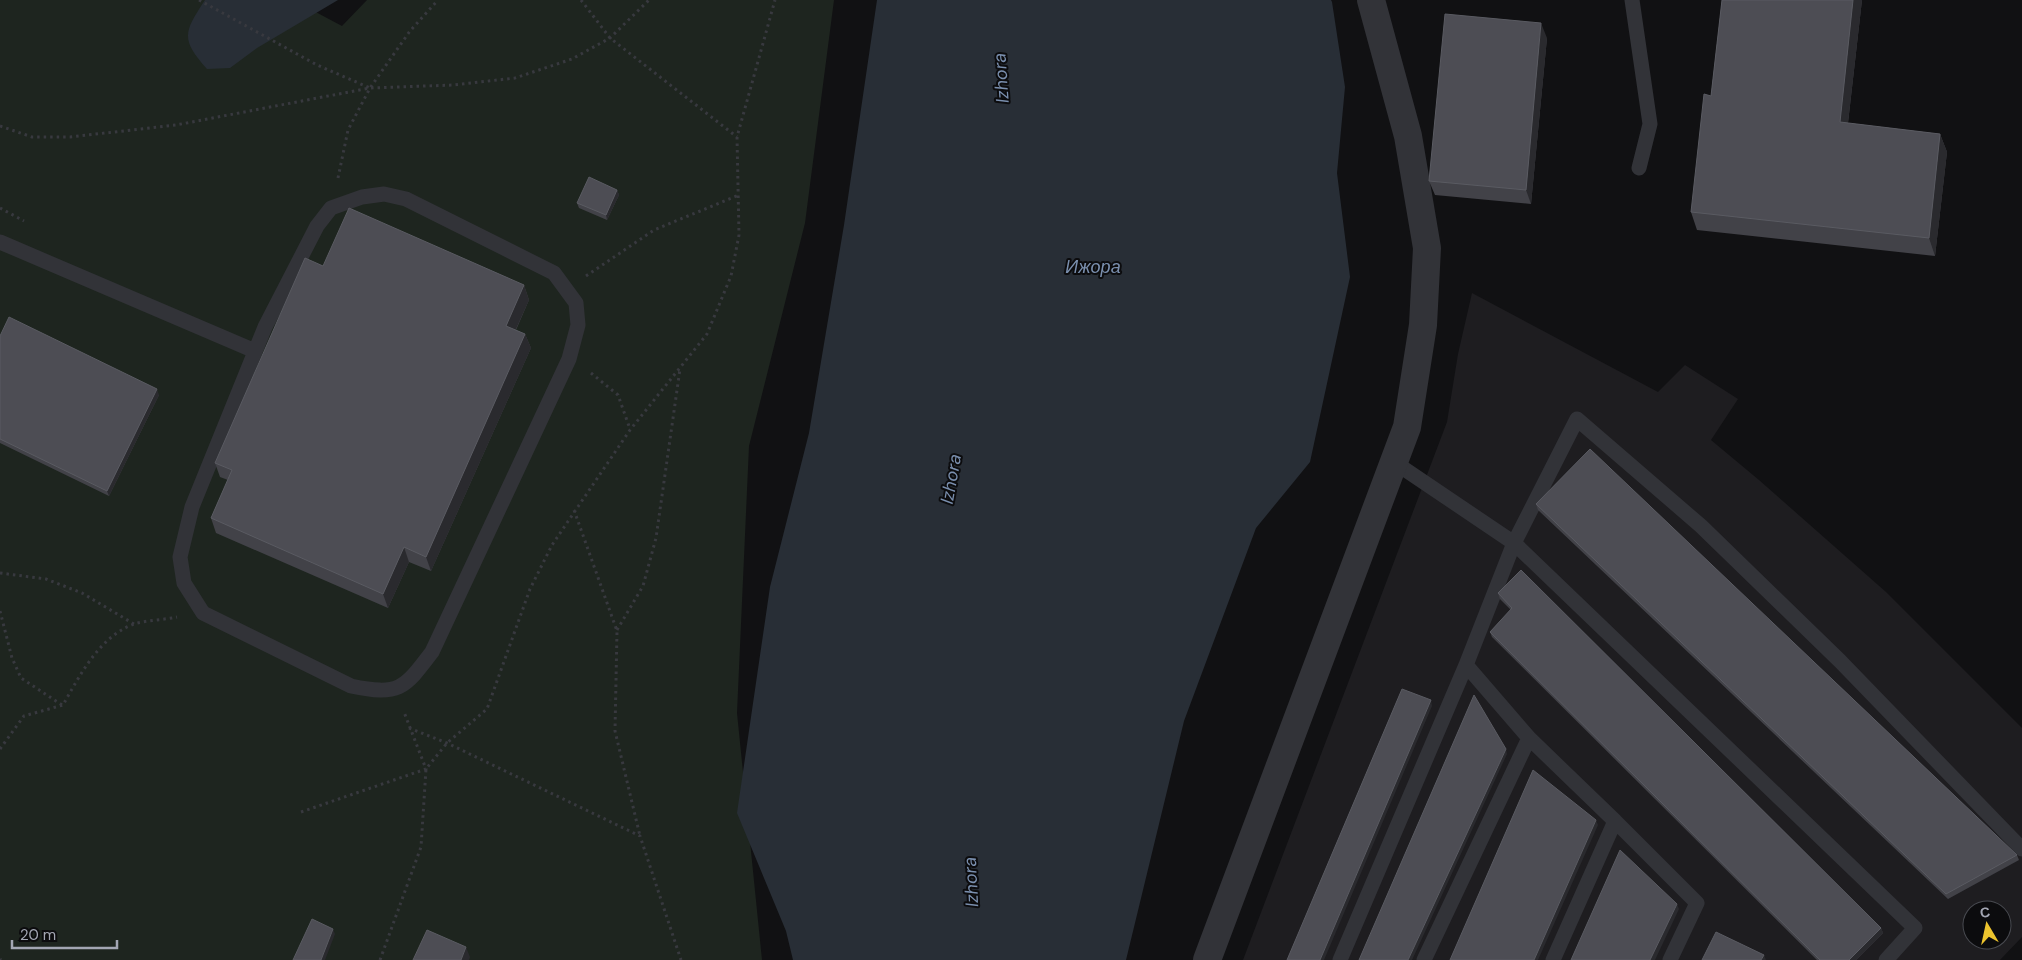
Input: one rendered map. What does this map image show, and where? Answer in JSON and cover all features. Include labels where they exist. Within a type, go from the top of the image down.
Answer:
[{"type":"street","points":[[1207,960],[1407,427],[1423,325],[1427,248],[1408,136],[1371,0]]},
{"type":"lane","points":[[1632,0],[1650,124],[1639,168]]},
{"type":"lane","points":[[384,194],[406,199],[538,264],[554,273],[567,289],[576,303],[578,324],[569,359],[432,652],[412,678],[396,688],[378,692],[352,686],[204,613],[184,583],[180,557],[192,507],[265,326],[318,226],[331,208],[362,197],[384,194]]},
{"type":"lane","points":[[0,242],[255,351]]},
{"type":"lane","points":[[1340,960],[1466,665],[1514,543],[1577,419],[1714,539],[1840,661],[2022,849]]},
{"type":"lane","points":[[1394,462],[1514,543],[1914,928],[1886,960]]},
{"type":"lane","points":[[1466,665],[1529,738],[1697,903],[1670,960]]},
{"type":"lane","points":[[1424,960],[1529,738]]},
{"type":"lane","points":[[1552,960],[1615,822]]},
{"type":"path","points":[[199,0],[317,65],[370,88]]},
{"type":"path","points":[[331,208],[348,130],[370,88],[410,31],[438,0]]},
{"type":"path","points":[[581,0],[610,38],[737,137]]},
{"type":"path","points":[[0,126],[32,137],[70,137],[176,125],[370,88],[454,85],[515,78],[572,59],[610,38],[649,0]]},
{"type":"path","points":[[301,812],[426,769],[447,743],[487,709],[530,589],[552,545],[630,430],[707,334],[731,276],[739,235],[737,137],[775,0]]},
{"type":"path","points":[[567,289],[654,230],[739,195]]},
{"type":"path","points":[[569,359],[586,369],[618,395],[630,430]]},
{"type":"path","points":[[617,631],[643,586],[656,538],[680,368]]},
{"type":"path","points":[[574,510],[617,631],[615,731],[640,836],[681,960]]},
{"type":"path","points":[[0,573],[46,578],[82,593],[134,624]]},
{"type":"path","points":[[0,611],[12,658],[21,678],[63,705]]},
{"type":"path","points":[[0,749],[24,716],[63,705],[84,669],[109,639],[134,624],[204,613]]},
{"type":"path","points":[[380,960],[421,847],[426,769],[409,728],[396,688]]},
{"type":"path","points":[[409,728],[447,743],[640,836]]},
{"type":"shaded area","points":[[0,0],[293,0],[342,26],[367,0],[834,0],[805,223],[749,446],[737,713],[762,960],[0,960]]},
{"type":"shaded area","points":[[1472,293],[1658,392],[1685,365],[1738,399],[1711,440],[1886,592],[2022,728],[2022,937],[2012,947],[2012,900],[1962,900],[1962,950],[2010,950],[2000,960],[1243,960],[1447,422],[1458,354]]},
{"type":"water","points":[[205,0],[338,0],[257,48],[230,68],[207,69],[192,50],[188,35],[189,28]]},
{"type":"water","name":"Ижора","points":[[877,0],[1331,0],[1332,2],[1345,87],[1337,173],[1350,277],[1310,462],[1256,528],[1184,721],[1126,960],[793,960],[786,931],[737,813],[770,587],[809,433],[844,225]]},
{"type":"building","points":[[1722,0],[1853,0],[1840,122],[1940,134],[1929,238],[1691,212],[1704,94],[1711,96]]},
{"type":"building","points":[[1445,14],[1541,23],[1526,190],[1429,181]]},
{"type":"building","points":[[589,177],[617,190],[606,215],[577,203]]},
{"type":"building","points":[[349,208],[524,285],[506,326],[525,334],[426,557],[404,547],[383,594],[211,518],[232,470],[215,463],[305,258],[323,266]]},
{"type":"building","points":[[9,317],[157,389],[107,491],[0,439],[0,336]]},
{"type":"building","points":[[1590,449],[2017,855],[1946,894],[1536,504]]},
{"type":"building","points":[[1521,570],[1881,928],[1849,960],[1820,960],[1490,632],[1512,608],[1498,593]]},
{"type":"building","points":[[1402,689],[1431,700],[1320,960],[1287,960]]},
{"type":"building","points":[[1474,695],[1506,749],[1408,960],[1359,960]]},
{"type":"building","points":[[1533,770],[1596,820],[1534,960],[1450,960]]},
{"type":"building","points":[[1620,850],[1677,904],[1650,960],[1571,960]]},
{"type":"building","points":[[312,919],[333,929],[321,960],[293,960]]},
{"type":"building","points":[[427,930],[466,947],[461,960],[413,960]]},
{"type":"building","points":[[1716,932],[1764,955],[1761,960],[1702,960]]},
{"type":"water label","name":"Izhora","points":[[1001,78]]},
{"type":"water label","name":"Izhora","points":[[951,479]]},
{"type":"water label","name":"Izhora","points":[[971,882]]}]
